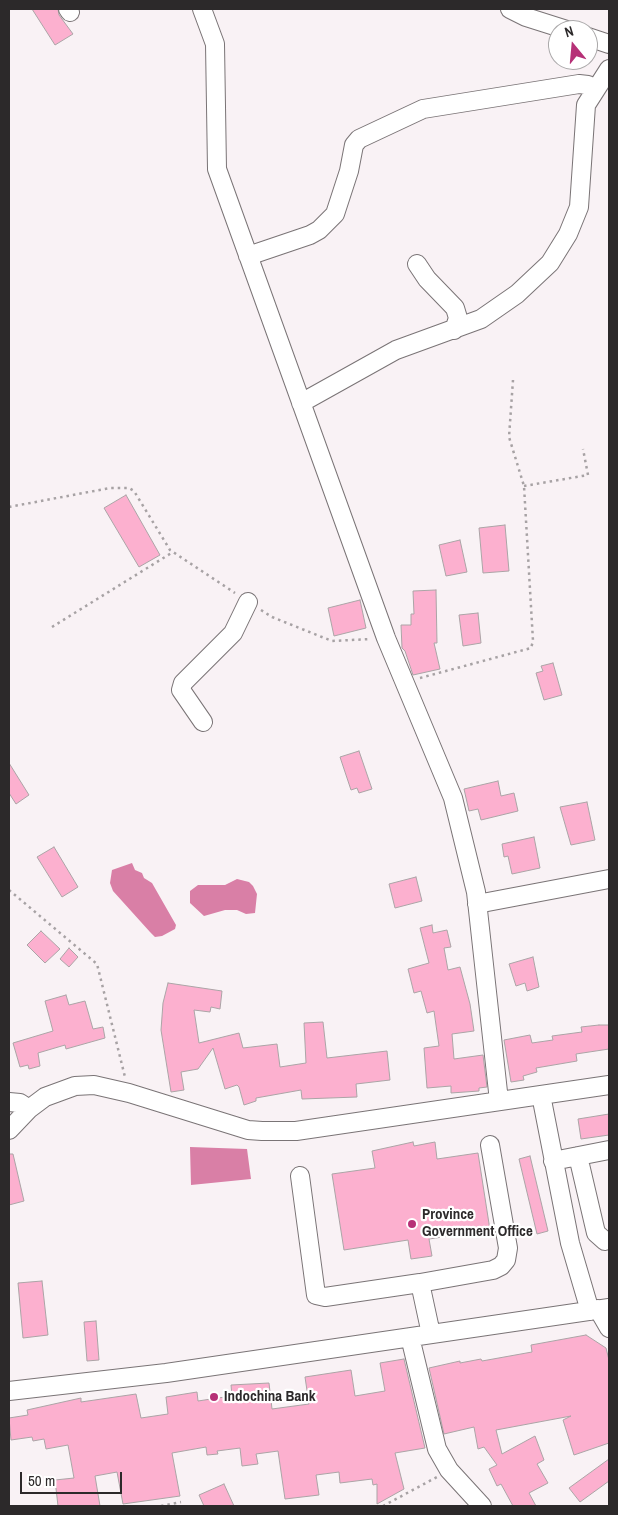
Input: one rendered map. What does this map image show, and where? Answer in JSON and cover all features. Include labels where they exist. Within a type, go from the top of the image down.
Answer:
[{"type":"street","points":[[202,9],[215,44],[217,169],[386,638],[453,798],[477,904],[499,1101]]},
{"type":"street","points":[[510,9],[526,17],[548,24]]},
{"type":"street","points":[[301,403],[396,350],[481,319],[517,294],[550,263],[568,234],[579,207],[586,105],[593,91],[609,69]]},
{"type":"street","points":[[248,256],[310,235],[328,222],[335,214],[349,171],[354,146],[359,139],[423,109],[579,84],[588,85],[593,91]]},
{"type":"street","points":[[417,264],[427,279],[455,308],[458,318],[454,330]]},
{"type":"street","points":[[203,722],[181,690],[183,683],[233,633],[248,602]]},
{"type":"street","points":[[477,904],[609,879]]},
{"type":"street","points":[[9,1130],[29,1109],[45,1097],[75,1086],[94,1085],[128,1093],[248,1130],[296,1131],[609,1085]]},
{"type":"street","points":[[541,1095],[570,1243],[609,1328]]},
{"type":"street","points":[[9,1102],[20,1103],[29,1109]]},
{"type":"street","points":[[300,1176],[314,1292],[316,1295],[322,1298],[420,1283],[493,1270],[501,1266],[506,1260],[508,1248],[490,1145]]},
{"type":"street","points":[[553,1161],[609,1150]]},
{"type":"street","points":[[578,1156],[596,1232],[607,1240]]},
{"type":"street","points":[[570,1243],[607,1240]]},
{"type":"street","points":[[420,1283],[431,1334]]},
{"type":"street","points":[[9,1391],[166,1373],[599,1309]]},
{"type":"street","points":[[410,1337],[437,1449],[449,1470],[482,1506]]},
{"type":"path","points":[[404,682],[531,648],[524,486],[509,437],[512,380]]},
{"type":"path","points":[[524,486],[588,475],[583,449]]},
{"type":"path","points":[[9,507],[110,488],[129,488],[134,491],[173,552],[272,617],[332,641],[386,638]]},
{"type":"path","points":[[52,627],[173,552]]},
{"type":"path","points":[[9,890],[97,964],[128,1093]]},
{"type":"path","points":[[383,1506],[449,1470]]},
{"type":"path","points":[[161,1506],[181,1502]]},
{"type":"shaded area","points":[[132,863],[135,870],[142,873],[144,878],[152,883],[176,925],[175,929],[162,936],[155,937],[113,891],[110,883],[112,870]]},
{"type":"shaded area","points":[[237,879],[249,882],[253,886],[257,894],[255,913],[246,914],[237,910],[225,910],[204,916],[190,903],[190,891],[198,885],[225,885]]},
{"type":"shaded area","points":[[190,1147],[247,1149],[251,1179],[191,1185]]},
{"type":"building","points":[[32,9],[58,9],[59,15],[73,34],[55,45]]},
{"type":"building","points":[[126,495],[160,555],[139,567],[104,508]]},
{"type":"building","points":[[505,525],[509,571],[483,573],[479,528]]},
{"type":"building","points":[[460,540],[467,572],[446,576],[439,545]]},
{"type":"building","points":[[436,590],[437,643],[434,643],[440,669],[413,675],[405,651],[402,648],[401,625],[411,625],[411,614],[414,614],[413,591]]},
{"type":"building","points":[[360,600],[366,628],[334,636],[328,608]]},
{"type":"building","points":[[478,613],[481,643],[463,646],[459,615]]},
{"type":"building","points":[[553,663],[562,695],[544,700],[536,673],[543,671],[541,666]]},
{"type":"building","points":[[359,751],[372,789],[359,793],[357,788],[351,790],[340,757]]},
{"type":"building","points":[[9,763],[29,795],[16,804],[9,793]]},
{"type":"building","points":[[498,781],[501,796],[514,793],[518,811],[481,820],[478,809],[469,811],[464,789]]},
{"type":"building","points":[[587,802],[595,840],[571,845],[560,807]]},
{"type":"building","points":[[534,837],[540,868],[512,874],[508,856],[504,857],[502,844]]},
{"type":"building","points":[[54,847],[78,887],[62,897],[37,857]]},
{"type":"building","points":[[416,877],[422,901],[395,908],[389,884]]},
{"type":"building","points":[[432,925],[433,933],[447,930],[451,947],[444,948],[448,970],[460,967],[470,1004],[474,1031],[452,1034],[454,1059],[483,1055],[487,1087],[479,1088],[479,1091],[451,1093],[451,1086],[427,1088],[424,1048],[439,1046],[434,1011],[427,1013],[421,991],[414,993],[408,969],[429,963],[420,928]]},
{"type":"building","points":[[41,931],[60,949],[45,963],[27,945]]},
{"type":"building","points":[[69,948],[78,957],[69,967],[60,959]]},
{"type":"building","points":[[533,957],[539,987],[527,991],[525,983],[516,986],[509,964]]},
{"type":"building","points":[[168,983],[222,991],[220,1009],[211,1007],[210,1012],[194,1010],[199,1043],[239,1033],[243,1048],[277,1044],[280,1067],[306,1063],[304,1023],[323,1022],[327,1058],[387,1051],[390,1080],[356,1084],[357,1097],[302,1099],[301,1090],[256,1098],[256,1101],[244,1105],[237,1085],[225,1089],[213,1048],[198,1069],[181,1072],[184,1090],[171,1092],[161,1030],[163,1003]]},
{"type":"building","points":[[66,995],[69,1005],[85,1001],[93,1029],[103,1027],[105,1038],[66,1049],[65,1045],[38,1053],[40,1066],[29,1069],[28,1065],[20,1067],[13,1043],[53,1031],[45,1001]]},
{"type":"building","points":[[609,1025],[609,1049],[576,1054],[577,1061],[536,1068],[537,1072],[523,1076],[524,1080],[511,1082],[504,1040],[530,1035],[532,1043],[553,1040],[552,1036],[582,1032],[581,1027]]},
{"type":"building","points":[[609,1114],[609,1135],[581,1139],[578,1119]]},
{"type":"building","points":[[413,1142],[414,1146],[435,1142],[437,1159],[478,1153],[490,1230],[429,1239],[432,1256],[411,1259],[408,1240],[344,1250],[332,1174],[375,1168],[372,1151]]},
{"type":"building","points":[[9,1154],[13,1154],[24,1201],[9,1205]]},
{"type":"building","points":[[530,1156],[548,1231],[537,1234],[519,1159]]},
{"type":"building","points":[[42,1281],[48,1335],[23,1338],[18,1283]]},
{"type":"building","points":[[96,1321],[99,1360],[87,1361],[84,1322]]},
{"type":"building","points":[[586,1335],[606,1348],[609,1360],[609,1443],[574,1455],[563,1420],[571,1416],[496,1430],[502,1454],[535,1436],[544,1460],[537,1464],[548,1483],[529,1493],[536,1506],[513,1506],[501,1484],[497,1486],[489,1469],[497,1465],[484,1447],[478,1449],[474,1427],[444,1434],[429,1368],[460,1361],[460,1363],[481,1359],[482,1361],[532,1352],[531,1345]]},
{"type":"building","points":[[404,1359],[425,1448],[395,1453],[404,1489],[377,1504],[377,1484],[373,1485],[372,1479],[340,1483],[339,1472],[316,1475],[319,1495],[285,1499],[278,1451],[256,1454],[258,1464],[242,1466],[240,1448],[217,1451],[218,1454],[207,1455],[206,1447],[172,1453],[180,1496],[123,1504],[117,1472],[95,1476],[100,1506],[58,1506],[55,1480],[74,1478],[68,1445],[46,1449],[44,1439],[33,1441],[32,1437],[11,1440],[9,1418],[28,1415],[27,1410],[81,1398],[81,1402],[136,1394],[141,1418],[168,1414],[166,1397],[197,1392],[198,1401],[232,1396],[231,1385],[269,1383],[272,1409],[309,1404],[305,1377],[351,1370],[355,1396],[385,1391],[380,1363]]},
{"type":"building","points":[[609,1459],[609,1481],[580,1502],[569,1488]]},
{"type":"building","points":[[224,1484],[234,1506],[204,1506],[199,1495]]},
{"type":"place","name":"Province Government Office","points":[[412,1224]]},
{"type":"place","name":"Indochina Bank","points":[[214,1397]]}]
